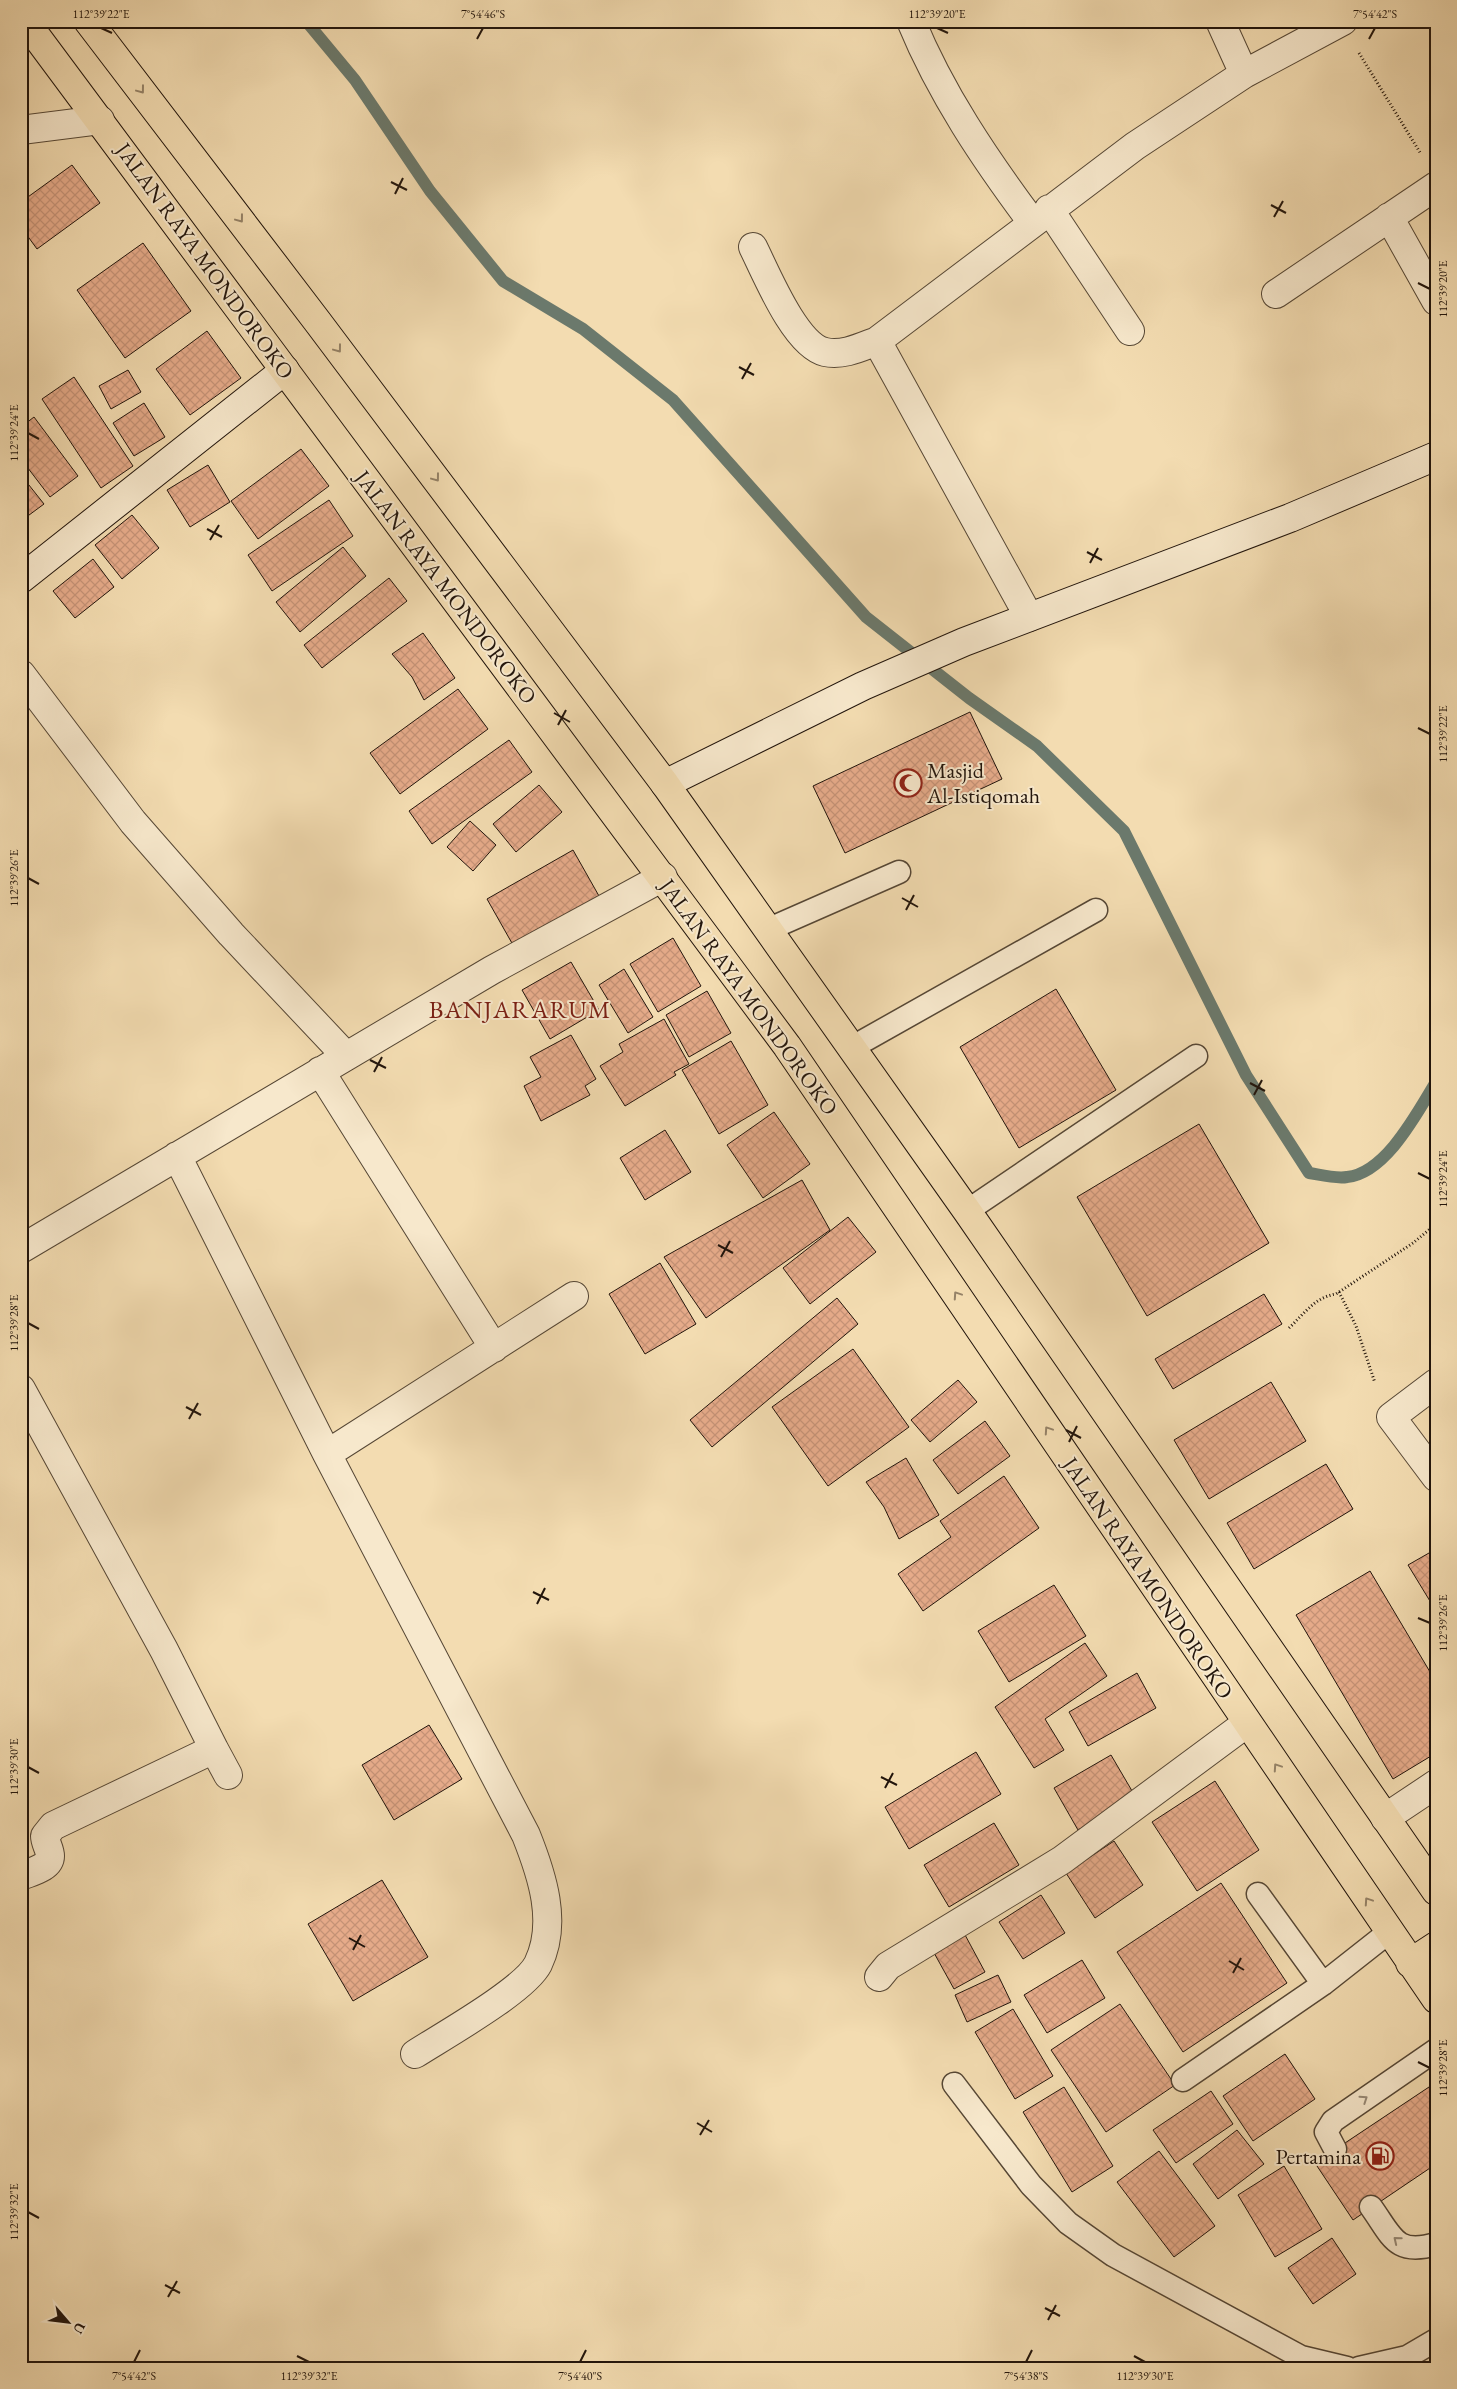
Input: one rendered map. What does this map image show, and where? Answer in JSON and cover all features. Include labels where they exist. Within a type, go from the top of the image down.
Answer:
[{"type":"highway","name":"JALAN RAYA MONDOROKO","points":[[25,21],[787,1046],[1436,1999]]},
{"type":"highway","points":[[88,21],[665,784],[966,1211],[1436,1891]]},
{"type":"highway","points":[[1410,1963],[1436,1946]]},
{"type":"street","points":[[911,21],[949,100],[993,170],[1041,216],[1130,331]]},
{"type":"street","points":[[1220,21],[1244,74]]},
{"type":"street","points":[[752,247],[801,335],[811,344],[824,352],[838,353],[877,341],[1135,146],[1244,74],[1341,22]]},
{"type":"street","points":[[21,130],[100,120]]},
{"type":"street","points":[[1276,294],[1436,186]]},
{"type":"street","points":[[1389,217],[1436,301]]},
{"type":"street","points":[[877,341],[1029,617]]},
{"type":"street","points":[[21,579],[285,370]]},
{"type":"street","points":[[665,784],[863,686],[964,642],[1290,518],[1436,456]]},
{"type":"street","points":[[21,674],[134,822],[231,934],[346,1056]]},
{"type":"street","points":[[21,1249],[492,970],[663,877]]},
{"type":"street","points":[[320,1072],[494,1348]]},
{"type":"street","points":[[178,1156],[327,1454],[526,1835],[540,1869],[546,1900],[547,1934],[537,1965],[515,1989],[415,2054]]},
{"type":"street","points":[[327,1454],[574,1296]]},
{"type":"street","points":[[1436,1383],[1391,1417],[1436,1477]]},
{"type":"street","points":[[21,1389],[150,1625],[228,1775]]},
{"type":"street","points":[[878,1977],[888,1966],[1062,1860],[1247,1723]]},
{"type":"street","points":[[21,1876],[43,1867],[49,1860],[50,1855],[45,1836],[53,1826],[214,1749]]},
{"type":"street","points":[[1385,1818],[1436,1784]]},
{"type":"lane","points":[[767,930],[899,872]]},
{"type":"lane","points":[[851,1048],[1096,910]]},
{"type":"lane","points":[[966,1211],[1196,1056]]},
{"type":"lane","points":[[1258,1894],[1323,1984]]},
{"type":"lane","points":[[1182,2080],[1323,1984],[1389,1932]]},
{"type":"lane","points":[[1335,2150],[1326,2132],[1333,2121],[1435,2052]]},
{"type":"lane","points":[[954,2084],[1031,2186],[1068,2224],[1113,2255],[1300,2357],[1347,2368]]},
{"type":"lane","points":[[1371,2207],[1399,2243],[1410,2249],[1436,2244]]},
{"type":"lane","points":[[1359,2368],[1407,2357],[1436,2340]]},
{"type":"path","points":[[1341,22],[1422,156]]},
{"type":"path","points":[[1289,1328],[1307,1309],[1325,1296],[1339,1292],[1413,1243],[1436,1224]]},
{"type":"path","points":[[1339,1292],[1356,1326],[1381,1399],[1391,1417]]},
{"type":"building","points":[[72,165],[100,203],[37,249],[21,227],[21,202]]},
{"type":"building","points":[[143,243],[191,311],[125,358],[77,290]]},
{"type":"building","points":[[207,331],[241,378],[190,415],[156,369]]},
{"type":"building","points":[[128,370],[141,392],[111,409],[99,386]]},
{"type":"building","points":[[74,377],[133,466],[101,488],[42,399]]},
{"type":"building","points":[[144,403],[165,437],[134,456],[113,423]]},
{"type":"building","points":[[34,417],[78,476],[50,497],[21,459],[21,427]]},
{"type":"building","points":[[301,449],[329,486],[258,539],[231,501]]},
{"type":"building","points":[[208,465],[230,502],[190,527],[167,490]]},
{"type":"building","points":[[21,475],[44,504],[21,521]]},
{"type":"building","points":[[329,500],[353,536],[272,591],[248,555]]},
{"type":"building","points":[[132,515],[159,548],[122,579],[95,545]]},
{"type":"building","points":[[343,547],[366,576],[300,632],[276,602]]},
{"type":"building","points":[[93,559],[114,587],[75,618],[53,591]]},
{"type":"building","points":[[389,578],[407,601],[322,668],[304,645]]},
{"type":"building","points":[[423,633],[455,678],[424,700],[412,677],[392,654]]},
{"type":"building","points":[[458,689],[488,729],[400,794],[370,753]]},
{"type":"building","name":"Masjid Al-Istiqomah","points":[[970,712],[1002,779],[845,853],[813,786]]},
{"type":"building","points":[[509,740],[532,772],[432,844],[409,811]]},
{"type":"building","points":[[539,785],[562,812],[516,852],[493,824]]},
{"type":"building","points":[[470,821],[496,845],[473,871],[447,847]]},
{"type":"building","points":[[573,850],[599,896],[513,945],[487,899]]},
{"type":"building","points":[[673,938],[701,986],[658,1012],[630,964]]},
{"type":"building","points":[[571,962],[599,1010],[550,1039],[522,990]]},
{"type":"building","points":[[624,969],[653,1017],[628,1033],[599,985]]},
{"type":"building","points":[[1056,989],[1116,1090],[1019,1148],[960,1047]]},
{"type":"building","points":[[707,991],[731,1033],[689,1057],[666,1015]]},
{"type":"building","points":[[664,1019],[689,1064],[674,1072],[676,1075],[625,1106],[600,1066],[623,1052],[619,1044]]},
{"type":"building","points":[[571,1035],[596,1079],[585,1086],[590,1095],[541,1121],[524,1086],[541,1077],[530,1057]]},
{"type":"building","points":[[731,1041],[768,1105],[719,1134],[682,1070]]},
{"type":"building","points":[[774,1112],[810,1164],[763,1198],[727,1145]]},
{"type":"building","points":[[1199,1124],[1269,1243],[1147,1316],[1077,1197]]},
{"type":"building","points":[[665,1130],[691,1172],[645,1200],[620,1158]]},
{"type":"building","points":[[802,1180],[830,1230],[706,1318],[664,1257]]},
{"type":"building","points":[[848,1217],[876,1252],[810,1304],[783,1268]]},
{"type":"building","points":[[660,1263],[696,1324],[645,1354],[609,1294]]},
{"type":"building","points":[[1264,1294],[1282,1324],[1173,1389],[1155,1359]]},
{"type":"building","points":[[837,1298],[858,1324],[712,1447],[690,1420]]},
{"type":"building","points":[[853,1349],[909,1427],[828,1486],[772,1407]]},
{"type":"building","points":[[958,1380],[977,1402],[930,1442],[911,1420]]},
{"type":"building","points":[[1271,1382],[1306,1441],[1209,1499],[1174,1440]]},
{"type":"building","points":[[985,1421],[1010,1456],[958,1494],[933,1460]]},
{"type":"building","points":[[906,1458],[939,1515],[899,1539],[884,1507],[866,1482]]},
{"type":"building","points":[[1326,1464],[1353,1509],[1254,1569],[1227,1523]]},
{"type":"building","points":[[1004,1476],[1039,1528],[923,1611],[898,1574],[951,1537],[940,1521]]},
{"type":"building","points":[[1436,1549],[1436,1611],[1408,1565]]},
{"type":"building","points":[[1370,1571],[1436,1682],[1436,1753],[1393,1779],[1296,1615]]},
{"type":"building","points":[[1054,1585],[1086,1636],[1009,1682],[978,1631]]},
{"type":"building","points":[[1085,1643],[1107,1676],[1045,1719],[1064,1750],[1034,1768],[995,1707]]},
{"type":"building","points":[[1137,1673],[1156,1708],[1088,1746],[1069,1712]]},
{"type":"building","points":[[429,1725],[462,1779],[394,1820],[362,1765]]},
{"type":"building","points":[[976,1752],[1001,1794],[909,1849],[885,1807]]},
{"type":"building","points":[[1111,1755],[1135,1796],[1078,1830],[1054,1788]]},
{"type":"building","points":[[1215,1781],[1259,1850],[1197,1891],[1152,1822]]},
{"type":"building","points":[[994,1823],[1019,1865],[949,1907],[924,1865]]},
{"type":"building","points":[[1114,1841],[1143,1885],[1095,1918],[1066,1873]]},
{"type":"building","points":[[382,1880],[428,1957],[353,2001],[308,1924]]},
{"type":"building","points":[[1221,1883],[1287,1983],[1183,2052],[1117,1952]]},
{"type":"building","points":[[1041,1895],[1065,1933],[1023,1959],[999,1922]]},
{"type":"building","points":[[964,1933],[985,1972],[954,1989],[933,1951]]},
{"type":"building","points":[[1082,1960],[1105,1998],[1047,2033],[1024,1995]]},
{"type":"building","points":[[998,1975],[1011,2002],[967,2022],[955,1995]]},
{"type":"building","points":[[1120,2004],[1175,2085],[1106,2132],[1051,2050]]},
{"type":"building","points":[[1013,2009],[1053,2076],[1015,2099],[975,2032]]},
{"type":"building","points":[[1285,2054],[1315,2099],[1253,2141],[1223,2096]]},
{"type":"building","name":"Pertamina","points":[[1432,2085],[1436,2091],[1436,2164],[1353,2220],[1315,2163]]},
{"type":"building","points":[[1064,2087],[1113,2166],[1072,2192],[1023,2112]]},
{"type":"building","points":[[1211,2091],[1233,2124],[1176,2163],[1153,2130]]},
{"type":"building","points":[[1237,2130],[1264,2164],[1218,2199],[1193,2164]]},
{"type":"building","points":[[1159,2151],[1215,2226],[1174,2257],[1117,2182]]},
{"type":"building","points":[[1284,2166],[1322,2229],[1275,2257],[1238,2195]]},
{"type":"building","points":[[1332,2238],[1356,2274],[1313,2304],[1288,2268]]},
{"type":"waterway","points":[[306,21],[355,80],[430,191],[503,281],[583,329],[673,400],[866,617],[969,698],[1037,746],[1124,831],[1246,1075],[1309,1173],[1347,1177],[1361,1173],[1375,1165],[1399,1140],[1436,1082]]},
{"type":"place","name":"Masjid Al-Istiqomah","points":[[908,783]]},
{"type":"place","name":"Pertamina","points":[[1380,2156]]},
{"type":"district","name":"BANJARARUM","points":[[520,1009]]}]
